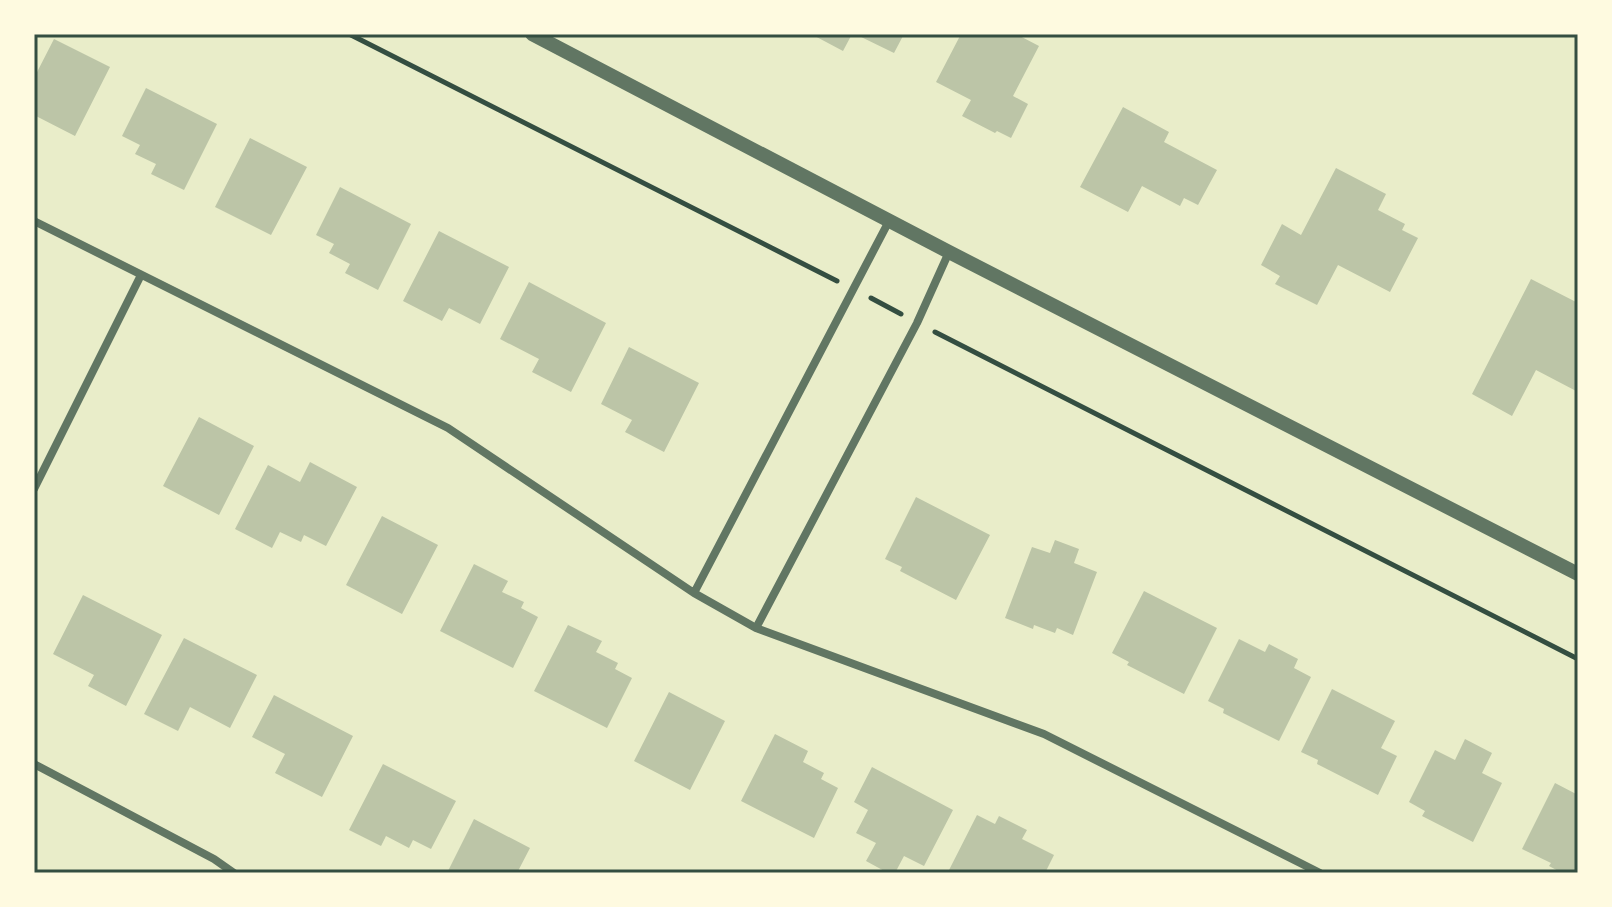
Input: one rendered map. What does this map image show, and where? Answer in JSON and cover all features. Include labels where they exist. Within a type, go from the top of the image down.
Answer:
[{"type":"street","points":[[532,34],[949,252],[1578,574]]},
{"type":"street","points":[[34,221],[448,428],[694,593],[756,628],[1044,734],[1320,873]]},
{"type":"street","points":[[694,593],[889,221]]},
{"type":"street","points":[[756,628],[917,323],[949,252]]},
{"type":"street","points":[[34,489],[141,275]]},
{"type":"street","points":[[34,764],[214,859],[234,873]]},
{"type":"path","points":[[349,34],[1578,659]]},
{"type":"building","points":[[811,34],[852,34],[843,51]]},
{"type":"building","points":[[855,34],[904,34],[894,53]]},
{"type":"building","points":[[961,34],[1016,34],[1039,46],[1013,96],[1028,104],[1011,138],[962,116],[971,100],[936,82]]},
{"type":"building","points":[[54,39],[110,67],[75,136],[34,115],[34,78]]},
{"type":"building","points":[[146,88],[217,124],[184,190],[151,174],[156,164],[135,154],[140,145],[122,136]]},
{"type":"building","points":[[1123,107],[1169,132],[1164,142],[1217,170],[1198,205],[1184,198],[1180,206],[1142,186],[1128,212],[1080,187]]},
{"type":"building","points":[[250,138],[307,167],[271,235],[215,207]]},
{"type":"building","points":[[1336,168],[1386,194],[1378,210],[1405,224],[1402,230],[1418,238],[1390,292],[1338,265],[1317,305],[1275,284],[1280,276],[1261,265],[1282,224],[1301,235]]},
{"type":"building","points":[[340,187],[411,224],[378,290],[345,273],[350,264],[329,253],[334,244],[316,235]]},
{"type":"building","points":[[439,231],[509,267],[480,324],[449,308],[442,321],[403,301]]},
{"type":"building","points":[[1531,279],[1578,303],[1575,314],[1578,315],[1578,392],[1536,370],[1512,416],[1472,394]]},
{"type":"building","points":[[529,282],[606,323],[571,392],[532,372],[539,359],[500,339]]},
{"type":"building","points":[[629,347],[699,383],[664,452],[625,432],[632,420],[601,404]]},
{"type":"building","points":[[199,417],[254,446],[219,515],[163,486]]},
{"type":"building","points":[[310,462],[357,487],[326,546],[304,535],[301,542],[280,532],[272,548],[235,529],[268,465],[300,482]]},
{"type":"building","points":[[916,497],[990,535],[956,600],[900,571],[902,567],[885,559]]},
{"type":"building","points":[[382,516],[438,545],[402,614],[346,585]]},
{"type":"building","points":[[1055,540],[1079,549],[1074,563],[1097,572],[1073,635],[1057,628],[1055,633],[1034,625],[1033,629],[1005,618],[1032,547],[1050,553]]},
{"type":"building","points":[[474,564],[508,581],[502,592],[524,602],[521,608],[538,617],[513,668],[440,631]]},
{"type":"building","points":[[1144,591],[1217,628],[1184,694],[1127,665],[1129,662],[1112,653]]},
{"type":"building","points":[[83,595],[162,635],[126,706],[88,686],[94,675],[53,654]]},
{"type":"building","points":[[568,625],[602,641],[596,652],[618,663],[615,669],[632,678],[607,728],[534,691]]},
{"type":"building","points":[[184,638],[257,675],[230,728],[190,707],[178,731],[144,714]]},
{"type":"building","points":[[1239,639],[1265,652],[1269,644],[1298,659],[1294,668],[1311,677],[1279,741],[1223,713],[1224,709],[1208,701]]},
{"type":"building","points":[[1332,689],[1395,721],[1381,748],[1397,756],[1378,795],[1317,764],[1318,760],[1301,752]]},
{"type":"building","points":[[669,692],[725,721],[690,790],[634,761]]},
{"type":"building","points":[[274,695],[353,736],[322,797],[275,773],[285,754],[252,737]]},
{"type":"building","points":[[775,734],[808,751],[803,762],[824,773],[821,779],[838,788],[814,838],[741,801]]},
{"type":"building","points":[[1465,739],[1492,753],[1482,773],[1502,783],[1473,842],[1422,816],[1425,811],[1409,802],[1435,750],[1455,760]]},
{"type":"building","points":[[383,764],[456,801],[431,849],[413,840],[409,848],[386,836],[381,846],[349,830]]},
{"type":"building","points":[[872,767],[953,810],[924,866],[904,856],[895,873],[888,873],[866,861],[876,843],[856,833],[868,810],[854,802]]},
{"type":"building","points":[[1555,783],[1578,795],[1578,873],[1562,873],[1549,866],[1551,863],[1522,849]]},
{"type":"building","points":[[977,815],[995,824],[999,816],[1027,830],[1022,839],[1054,855],[1045,873],[948,872]]},
{"type":"building","points":[[474,819],[530,848],[517,873],[447,873]]}]
